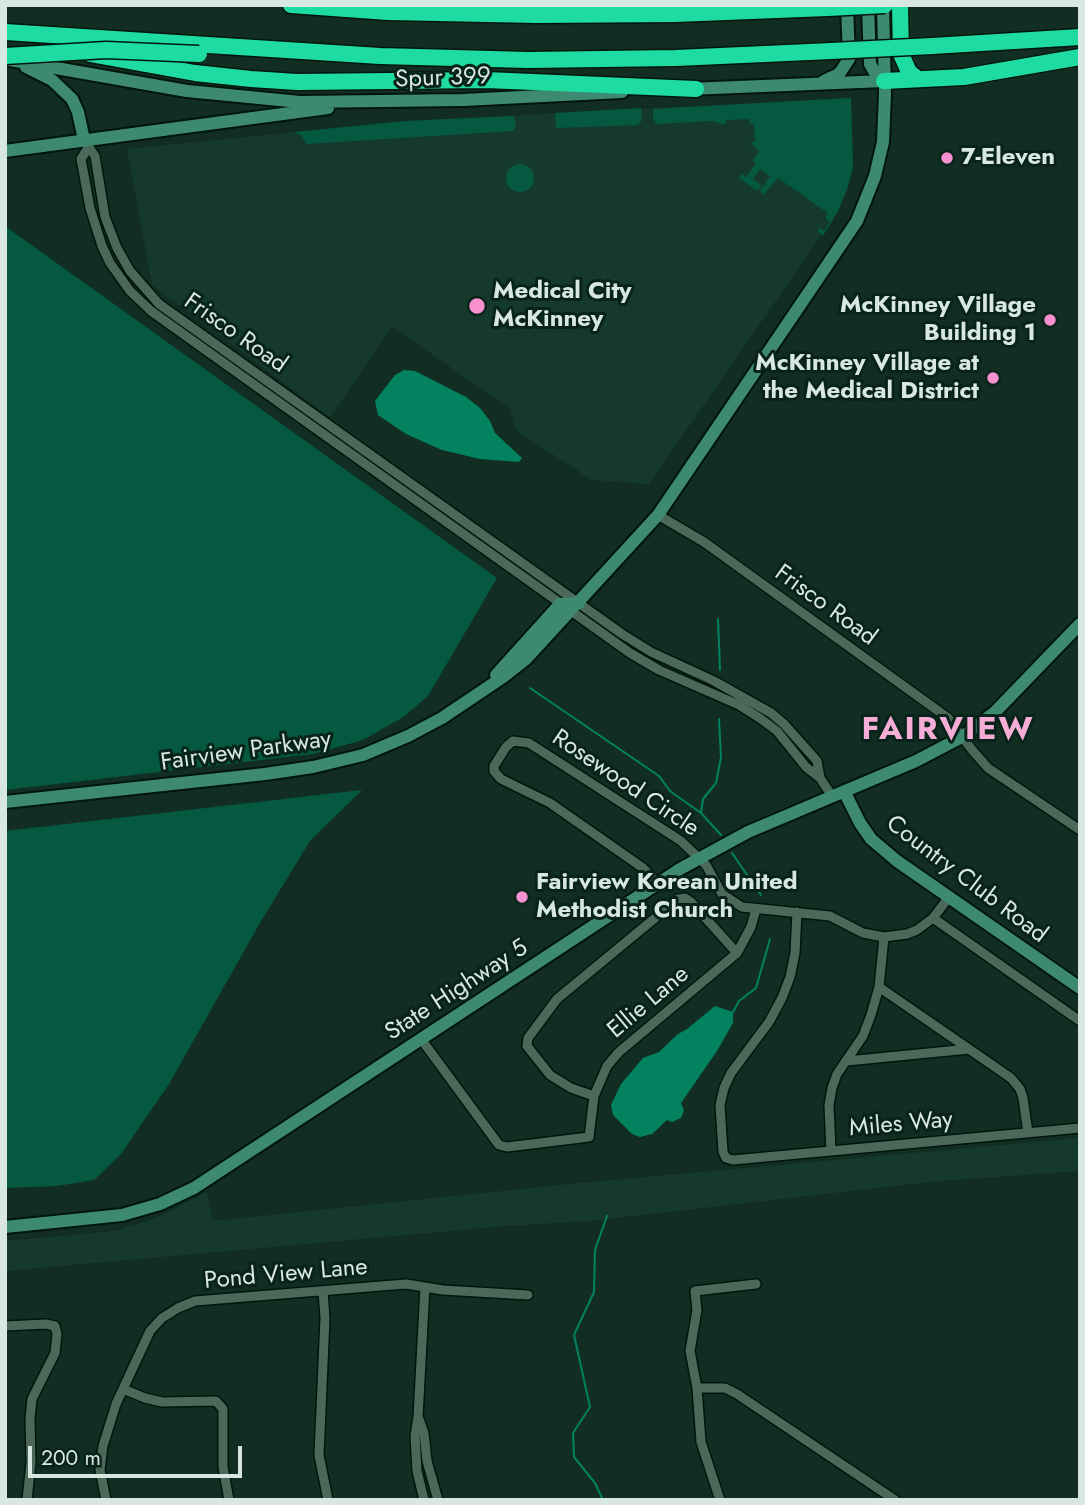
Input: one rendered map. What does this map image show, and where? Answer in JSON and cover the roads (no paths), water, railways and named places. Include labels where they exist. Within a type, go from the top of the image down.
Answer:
[{"type":"highway","points":[[291,5],[374,11],[537,15],[675,14],[884,5]]},
{"type":"highway","points":[[777,5],[802,8]]},
{"type":"highway","points":[[900,5],[901,54],[909,72],[918,79]]},
{"type":"highway","points":[[5,32],[380,56],[528,60],[676,58],[932,47],[1080,37]]},
{"type":"highway","points":[[5,38],[163,68],[251,79],[321,82],[486,80],[696,89]]},
{"type":"highway","points":[[7,58],[106,50],[328,64],[441,67],[483,67],[528,60]]},
{"type":"highway","points":[[884,81],[964,77],[1080,57]]},
{"type":"main road","points":[[817,84],[839,74],[849,59],[847,5]]},
{"type":"main road","points":[[868,5],[870,64],[884,81]]},
{"type":"main road","name":"Fairview Parkway","points":[[5,802],[265,774],[363,755],[408,736],[453,711],[526,659],[570,606],[658,515],[857,221],[869,196],[881,155],[885,118],[884,5]]},
{"type":"main road","points":[[7,58],[52,80],[64,89],[78,112],[86,144]]},
{"type":"main road","name":"Spur 399","points":[[7,58],[141,85],[214,95],[300,102],[463,100],[884,81]]},
{"type":"main road","points":[[5,151],[86,144],[375,102]]},
{"type":"main road","name":"State Highway 5","points":[[5,1227],[110,1217],[135,1212],[170,1200],[204,1183],[657,883],[748,832],[916,761],[962,737],[995,712],[1080,624]]},
{"type":"main road","name":"Country Club Road","points":[[838,794],[871,839],[897,861],[1080,988]]},
{"type":"street","name":"Frisco Road","points":[[86,144],[95,156],[105,217],[117,248],[130,271],[159,304],[467,522],[570,606]]},
{"type":"street","points":[[86,144],[81,159],[90,208],[102,246],[110,263],[130,291],[151,311],[459,532],[570,606],[651,652],[707,678],[771,713],[784,723],[817,761],[820,778]]},
{"type":"street","points":[[151,311],[159,304]]},
{"type":"street","points":[[315,430],[323,420]]},
{"type":"street","name":"Frisco Road","points":[[658,515],[704,542],[948,718],[988,768],[1080,830]]},
{"type":"street","points":[[459,532],[467,522]]},
{"type":"street","points":[[570,606],[630,653],[659,670],[739,705],[777,731],[806,767],[838,794]]},
{"type":"street","points":[[702,688],[707,678]]},
{"type":"street","name":"Rosewood Circle","points":[[657,883],[643,868],[550,803],[501,779],[494,771],[494,766],[506,747],[513,741],[529,743],[681,841],[700,858]]},
{"type":"street","points":[[700,858],[722,894],[742,907],[830,916],[863,933],[884,937],[917,930],[933,918],[949,897]]},
{"type":"street","points":[[594,1096],[571,1088],[550,1075],[527,1046],[528,1038],[557,999],[678,899],[685,898],[691,902],[737,953]]},
{"type":"street","name":"Ellie Lane","points":[[421,1039],[499,1145],[507,1147],[589,1137],[594,1096],[607,1066],[619,1052],[737,953],[751,927],[756,909]]},
{"type":"street","name":"Miles Way","points":[[797,912],[795,953],[782,998],[769,1022],[731,1073],[724,1088],[720,1105],[723,1152],[726,1158],[733,1160],[1080,1128]]},
{"type":"street","points":[[933,918],[1080,1021]]},
{"type":"street","points":[[831,1151],[829,1105],[838,1074],[863,1035],[879,987],[884,937]]},
{"type":"street","points":[[879,987],[1011,1078],[1023,1098],[1028,1133]]},
{"type":"street","points":[[847,1061],[970,1049]]},
{"type":"street","name":"Pond View Lane","points":[[106,1500],[100,1470],[103,1446],[116,1404],[150,1331],[162,1318],[178,1308],[195,1301],[406,1284],[528,1295]]},
{"type":"street","points":[[720,1500],[701,1441],[697,1388],[690,1351],[697,1310],[695,1291],[756,1284]]},
{"type":"street","points":[[424,1500],[416,1459],[415,1436],[425,1287]]},
{"type":"street","points":[[323,1291],[325,1318],[319,1455],[328,1500]]},
{"type":"street","points":[[5,1326],[46,1324],[55,1326],[57,1334],[55,1353],[32,1399],[31,1462],[27,1500]]},
{"type":"street","points":[[697,1388],[725,1388],[737,1394],[895,1500]]},
{"type":"street","points":[[123,1389],[162,1402],[216,1401],[223,1409],[223,1467],[229,1500]]},
{"type":"street","points":[[418,1417],[438,1500]]},
{"type":"waterway","points":[[718,619],[720,670]]},
{"type":"waterway","points":[[530,688],[659,776],[670,791],[701,813]]},
{"type":"waterway","points":[[719,719],[721,757],[716,783],[703,799],[701,813],[721,835]]},
{"type":"waterway","points":[[732,853],[761,895]]},
{"type":"waterway","points":[[733,1012],[739,1001],[756,988],[770,939]]},
{"type":"waterway","points":[[603,1500],[595,1483],[574,1457],[573,1433],[590,1407],[574,1335],[594,1292],[595,1250],[607,1216]]},
{"type":"place","name":"7-Eleven","points":[[947,158]]},
{"type":"place","name":"Medical City McKinney","points":[[477,306]]},
{"type":"place","name":"McKinney Village Building 1","points":[[1050,320]]},
{"type":"place","name":"McKinney Village at the Medical District","points":[[993,378]]},
{"type":"place","name":"Fairview Korean United Methodist Church","points":[[522,897]]},
{"type":"district","name":"FAIRVIEW","points":[[948,731]]}]
